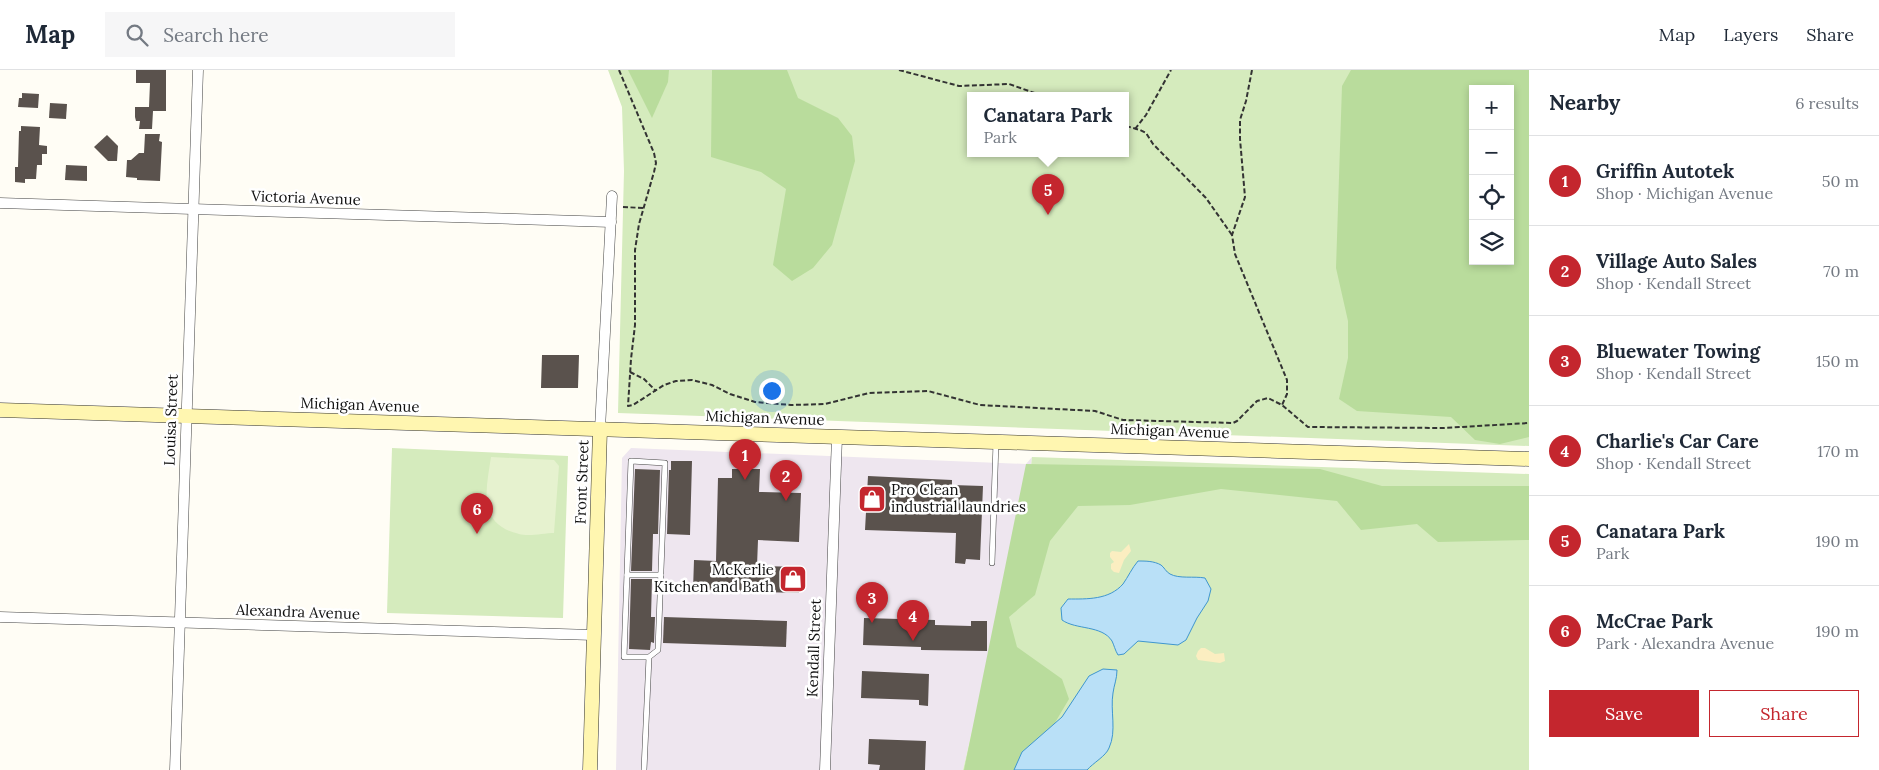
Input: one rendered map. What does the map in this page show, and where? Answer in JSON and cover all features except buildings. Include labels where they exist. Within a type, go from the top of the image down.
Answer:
[{"type":"main road","name":"Michigan Avenue","points":[[0,410],[1529,459]]},
{"type":"main road","name":"Front Street","points":[[590,770],[600,429]]},
{"type":"street","name":"Louisa Street","points":[[175,770],[198,70]]},
{"type":"street","name":"Front Street","points":[[600,429],[612,196]]},
{"type":"street","name":"Victoria Avenue","points":[[0,203],[611,222]]},
{"type":"street","name":"Kendall Street","points":[[825,770],[837,437]]},
{"type":"street","name":"Alexandra Avenue","points":[[0,617],[594,635]]},
{"type":"lane","points":[[992,563],[996,442]]},
{"type":"lane","points":[[631,462],[665,463],[660,575],[658,650],[649,657],[624,657],[631,462]]},
{"type":"lane","points":[[627,575],[660,575]]},
{"type":"lane","points":[[644,770],[649,657]]},
{"type":"path","points":[[619,70],[654,153],[656,163],[643,208],[635,250],[636,325],[628,406],[633,405],[664,385],[676,381],[692,380],[712,385],[730,394],[755,402],[791,405],[825,404],[851,397],[886,392],[928,391],[980,405],[1095,410],[1123,420],[1232,423],[1238,421],[1257,401],[1268,398],[1282,405],[1308,427],[1444,428],[1529,423]]},
{"type":"path","points":[[899,70],[959,86],[1009,84],[1032,92]]},
{"type":"path","points":[[1135,129],[1146,115],[1172,70]]},
{"type":"path","points":[[1232,235],[1245,197],[1240,120],[1252,70]]},
{"type":"path","points":[[1129,127],[1146,133],[1153,144],[1206,198],[1232,235],[1235,254],[1287,380],[1286,394],[1282,405]]},
{"type":"path","points":[[622,207],[643,208]]},
{"type":"path","points":[[630,372],[644,380],[656,391]]},
{"type":"shaded area","points":[[631,448],[1026,464],[1032,457],[1028,494],[963,770],[616,770],[622,458]]},
{"type":"green space","points":[[608,70],[1529,70],[1529,446],[618,413],[624,171],[622,107]]},
{"type":"green space","points":[[628,70],[669,70],[668,82],[652,118]]},
{"type":"green space","points":[[712,70],[787,70],[798,98],[838,118],[852,136],[855,161],[832,245],[813,268],[792,281],[773,265],[786,189],[761,172],[711,157]]},
{"type":"green space","points":[[1351,70],[1529,70],[1529,437],[1500,444],[1475,440],[1451,417],[1357,411],[1339,399],[1348,358],[1348,321],[1336,268],[1342,86]]},
{"type":"green space","points":[[392,448],[568,456],[563,618],[387,613]]},
{"type":"green space","points":[[491,457],[554,460],[559,466],[554,533],[523,535],[506,529],[496,522],[490,514],[487,504],[487,482]]},
{"type":"green space","points":[[1032,457],[1529,474],[1529,770],[963,770],[1028,494]]},
{"type":"green space","points":[[1026,464],[1320,469],[1382,486],[1529,486],[1529,540],[1438,542],[1417,524],[1361,530],[1337,501],[1221,489],[1130,505],[1078,506],[1050,541],[1035,595],[1009,617],[1017,647],[1062,679],[1069,699],[1027,770],[964,770]]},
{"type":"sand","points":[[1129,544],[1131,551],[1124,560],[1119,573],[1114,572],[1111,569],[1111,564],[1114,562],[1110,557],[1110,553],[1112,551],[1121,552]]},
{"type":"sand","points":[[1201,648],[1205,648],[1215,654],[1224,653],[1225,661],[1220,663],[1198,660],[1196,656]]},
{"type":"water","points":[[1138,561],[1158,564],[1174,576],[1205,578],[1211,589],[1208,601],[1186,640],[1178,645],[1138,641],[1124,654],[1118,655],[1112,641],[1102,632],[1062,620],[1061,608],[1068,599],[1097,598],[1111,593],[1123,584]]},
{"type":"water","points":[[1103,669],[1117,670],[1112,700],[1113,735],[1105,754],[1087,770],[1014,770],[1022,752],[1062,717],[1089,676]]},
{"type":"place","name":"Canatara Park","points":[[1048,215]]},
{"type":"place","name":"Griffin Autotek","points":[[745,480]]},
{"type":"place","name":"Pro Clean industrial laundries","points":[[872,499]]},
{"type":"place","name":"Village Auto Sales","points":[[786,501]]},
{"type":"place","name":"McCrae Park","points":[[477,534]]},
{"type":"place","name":"McKerlie Kitchen and Bath","points":[[793,579]]},
{"type":"place","name":"Bluewater Towing","points":[[872,623]]},
{"type":"place","name":"Charlie's Car Care","points":[[913,641]]}]
